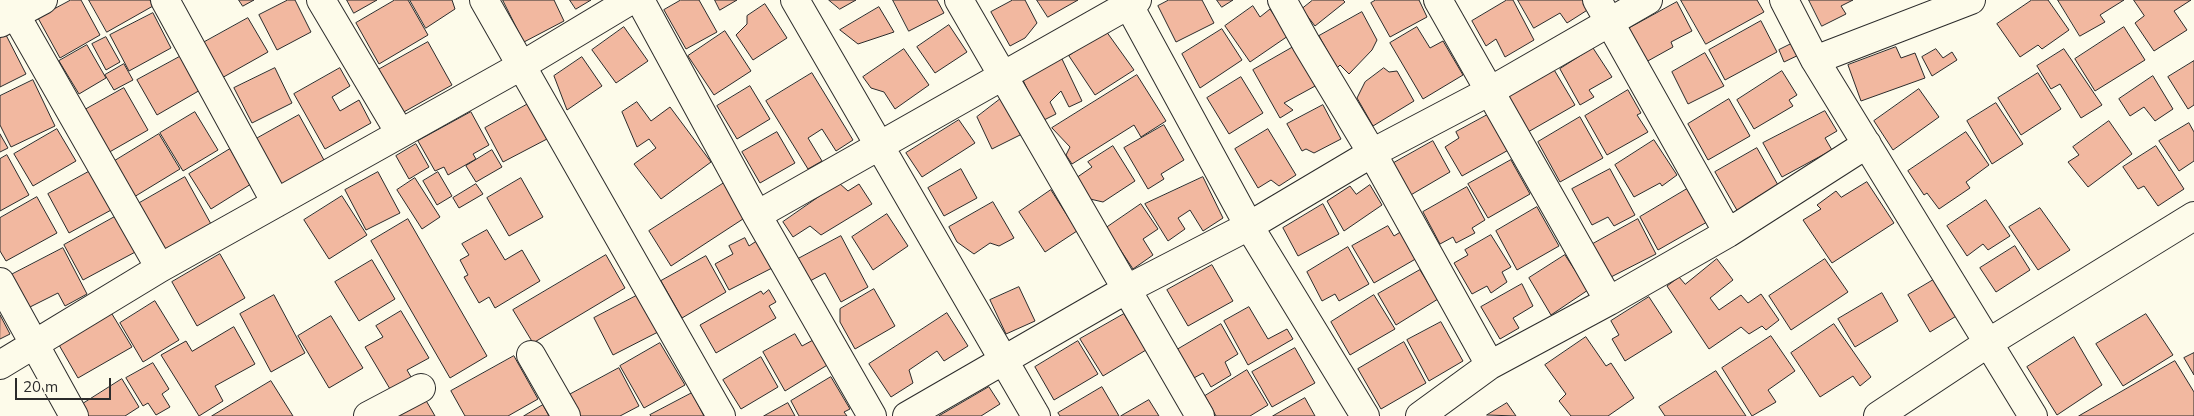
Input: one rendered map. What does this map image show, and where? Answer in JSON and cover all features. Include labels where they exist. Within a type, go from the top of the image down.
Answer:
[{"type":"street","points":[[43,0],[7,12],[160,268]]},
{"type":"street","points":[[165,0],[276,203]]},
{"type":"street","points":[[321,0],[400,133]]},
{"type":"street","points":[[484,0],[721,416]]},
{"type":"street","points":[[0,365],[35,342],[160,268],[521,66],[631,0]]},
{"type":"street","points":[[640,0],[757,215],[872,416]]},
{"type":"street","points":[[795,0],[1036,416]]},
{"type":"street","points":[[959,0],[1200,416]]},
{"type":"street","points":[[1282,0],[1306,44],[1372,153],[1490,365]]},
{"type":"street","points":[[1438,0],[1609,302]]},
{"type":"street","points":[[907,416],[1127,289],[1249,226],[1372,153],[1490,91],[1603,11],[1648,0]]},
{"type":"street","points":[[1784,0],[1816,60],[2033,416]]},
{"type":"street","points":[[1816,60],[1971,0]]},
{"type":"street","points":[[757,215],[1130,2],[1249,226],[1365,416]]},
{"type":"street","points":[[1603,11],[1728,233]]},
{"type":"street","points":[[1420,416],[1490,365],[1609,302],[1728,233],[1867,144]]},
{"type":"street","points":[[1878,416],[1988,343],[2194,216]]},
{"type":"street","points":[[0,282],[35,342],[74,416]]},
{"type":"street","points":[[531,356],[566,416]]},
{"type":"street","points":[[368,416],[421,388]]},
{"type":"building","points":[[71,0],[81,0],[100,35],[60,58],[38,18]]},
{"type":"building","points":[[89,0],[150,0],[153,6],[107,32]]},
{"type":"building","points":[[239,0],[254,0],[243,6]]},
{"type":"building","points":[[288,0],[295,0],[311,32],[277,50],[259,15]]},
{"type":"building","points":[[347,0],[377,0],[354,13]]},
{"type":"building","points":[[395,0],[408,0],[428,35],[379,64],[356,23]]},
{"type":"building","points":[[410,0],[452,0],[455,9],[426,28]]},
{"type":"building","points":[[503,0],[554,0],[564,21],[524,42]]},
{"type":"building","points":[[570,0],[591,0],[576,9]]},
{"type":"building","points":[[681,0],[699,0],[717,32],[686,49],[664,10]]},
{"type":"building","points":[[715,0],[737,0],[720,10]]},
{"type":"building","points":[[829,0],[856,0],[840,9]]},
{"type":"building","points":[[893,0],[937,0],[944,13],[909,31]]},
{"type":"building","points":[[1013,0],[1025,0],[1037,23],[1025,38],[1010,46],[991,12]]},
{"type":"building","points":[[1037,0],[1078,0],[1048,17]]},
{"type":"building","points":[[1169,0],[1202,0],[1214,23],[1176,42],[1158,6]]},
{"type":"building","points":[[1217,0],[1233,0],[1222,7]]},
{"type":"building","points":[[1313,0],[1343,0],[1345,2],[1315,26],[1302,9]]},
{"type":"building","points":[[1376,0],[1419,0],[1427,17],[1390,37],[1371,3]]},
{"type":"building","points":[[1507,0],[1513,0],[1534,40],[1505,57],[1496,39],[1486,46],[1472,21]]},
{"type":"building","points":[[1518,0],[1583,0],[1589,9],[1567,23],[1560,13],[1534,28]]},
{"type":"building","points":[[1681,0],[1757,0],[1764,12],[1706,44]]},
{"type":"building","points":[[1809,0],[1853,0],[1841,6],[1846,14],[1822,26]]},
{"type":"building","points":[[2032,0],[2048,0],[2069,30],[2042,49],[2038,45],[2020,57],[1997,24]]},
{"type":"building","points":[[2058,0],[2124,0],[2100,15],[2105,22],[2080,36]]},
{"type":"building","points":[[2134,0],[2191,0],[2174,11],[2187,30],[2154,51],[2135,23],[2144,16]]},
{"type":"building","points":[[1677,2],[1692,31],[1671,42],[1673,47],[1646,62],[1628,29]]},
{"type":"building","points":[[765,4],[787,38],[753,60],[736,35],[747,24],[747,16]]},
{"type":"building","points":[[1253,6],[1260,17],[1270,9],[1288,36],[1250,62],[1225,26]]},
{"type":"building","points":[[879,7],[894,32],[858,44],[840,30]]},
{"type":"building","points":[[1362,12],[1377,40],[1372,50],[1349,74],[1340,65],[1337,68],[1319,36]]},
{"type":"building","points":[[153,13],[171,48],[129,71],[110,35]]},
{"type":"building","points":[[248,18],[268,52],[220,79],[201,44]]},
{"type":"building","points":[[1761,21],[1777,52],[1725,80],[1709,50]]},
{"type":"building","points":[[949,25],[967,52],[935,73],[917,47]]},
{"type":"building","points":[[624,27],[648,61],[616,83],[592,50]]},
{"type":"building","points":[[1417,27],[1430,48],[1443,41],[1463,75],[1423,99],[1390,43]]},
{"type":"building","points":[[2124,27],[2145,60],[2095,91],[2075,59]]},
{"type":"building","points":[[1222,29],[1242,60],[1200,88],[1182,54]]},
{"type":"building","points":[[725,31],[751,71],[714,95],[688,56]]},
{"type":"building","points":[[1106,31],[1134,70],[1095,95],[1069,56]]},
{"type":"building","points":[[6,35],[26,74],[0,87],[0,38]]},
{"type":"building","points":[[106,37],[120,62],[106,70],[92,44]]},
{"type":"building","points":[[1797,41],[1803,53],[1784,62],[1779,50]]},
{"type":"building","points":[[428,42],[452,85],[402,113],[378,70]]},
{"type":"building","points":[[87,45],[106,78],[79,94],[59,61]]},
{"type":"building","points":[[1295,46],[1317,85],[1284,103],[1293,110],[1280,118],[1253,70]]},
{"type":"building","points":[[1896,47],[1901,58],[1915,53],[1925,78],[1861,101],[1848,65]]},
{"type":"building","points":[[1593,48],[1612,77],[1589,90],[1594,97],[1580,105],[1560,69]]},
{"type":"building","points":[[904,49],[929,85],[895,109],[884,92],[871,88],[863,77]]},
{"type":"building","points":[[1936,49],[1943,58],[1952,52],[1957,60],[1932,76],[1922,57]]},
{"type":"building","points":[[2064,49],[2102,105],[2081,118],[2060,84],[2051,89],[2037,66]]},
{"type":"building","points":[[1705,53],[1724,86],[1688,104],[1672,72]]},
{"type":"building","points":[[183,55],[202,89],[157,115],[137,80]]},
{"type":"building","points":[[582,57],[602,86],[567,110],[554,76]]},
{"type":"building","points":[[1062,59],[1082,101],[1069,107],[1061,91],[1050,102],[1056,114],[1042,121],[1022,78]]},
{"type":"building","points":[[2194,61],[2194,105],[2188,109],[2168,77]]},
{"type":"building","points":[[124,64],[133,80],[114,90],[105,75]]},
{"type":"building","points":[[275,68],[292,103],[252,123],[234,88]]},
{"type":"building","points":[[340,68],[350,86],[332,97],[340,111],[359,100],[371,123],[325,149],[294,94]]},
{"type":"building","points":[[1384,68],[1389,72],[1397,71],[1414,101],[1373,126],[1357,98],[1365,82]]},
{"type":"building","points":[[1553,68],[1575,105],[1528,132],[1507,94]]},
{"type":"building","points":[[1782,71],[1797,95],[1789,100],[1793,106],[1754,129],[1737,100]]},
{"type":"building","points":[[812,73],[853,140],[836,151],[822,129],[808,138],[822,161],[808,169],[766,101]]},
{"type":"building","points":[[2038,73],[2061,109],[2021,135],[1998,98]]},
{"type":"building","points":[[1137,75],[1166,121],[1141,137],[1134,125],[1072,164],[1066,155],[1070,147],[1052,128]]},
{"type":"building","points":[[2153,76],[2173,109],[2155,121],[2144,107],[2130,116],[2119,99]]},
{"type":"building","points":[[1241,77],[1263,113],[1229,134],[1207,98]]},
{"type":"building","points":[[33,80],[55,126],[11,147],[0,125],[0,96]]},
{"type":"building","points":[[750,86],[770,119],[737,139],[717,106]]},
{"type":"building","points":[[124,88],[148,130],[106,154],[81,112]]},
{"type":"building","points":[[1919,89],[1939,117],[1893,150],[1874,121]]},
{"type":"building","points":[[1628,90],[1641,113],[1637,115],[1648,132],[1607,155],[1585,116]]},
{"type":"building","points":[[1003,97],[1024,133],[992,149],[977,117]]},
{"type":"building","points":[[1729,99],[1750,136],[1708,160],[1688,124]]},
{"type":"building","points":[[637,102],[651,121],[670,107],[711,162],[661,199],[634,164],[656,148],[649,139],[637,147],[622,112]]},
{"type":"building","points":[[1996,103],[2023,144],[1992,164],[1967,121]]},
{"type":"building","points":[[528,104],[547,139],[503,162],[485,128]]},
{"type":"building","points":[[1323,105],[1341,139],[1314,153],[1306,149],[1302,151],[1287,124]]},
{"type":"building","points":[[1825,111],[1837,131],[1825,138],[1832,150],[1782,177],[1763,143]]},
{"type":"building","points":[[195,112],[218,150],[183,171],[160,133]]},
{"type":"building","points":[[471,112],[489,145],[473,154],[476,159],[448,175],[444,167],[435,171],[418,141]]},
{"type":"building","points":[[1491,113],[1512,148],[1462,176],[1445,147],[1459,138],[1456,132]]},
{"type":"building","points":[[299,115],[324,160],[282,185],[256,139]]},
{"type":"building","points":[[1580,117],[1603,158],[1560,182],[1538,142]]},
{"type":"building","points":[[959,120],[975,143],[922,177],[906,153]]},
{"type":"building","points":[[2109,121],[2132,154],[2088,187],[2068,162],[2079,155],[2073,147]]},
{"type":"building","points":[[2189,123],[2194,132],[2194,161],[2179,171],[2159,141]]},
{"type":"building","points":[[1164,125],[1184,160],[1161,174],[1164,179],[1148,189],[1124,148]]},
{"type":"building","points":[[57,129],[76,161],[33,186],[14,154]]},
{"type":"building","points":[[1268,129],[1296,175],[1279,186],[1271,180],[1258,188],[1235,149]]},
{"type":"building","points":[[777,132],[795,163],[760,183],[742,152]]},
{"type":"building","points":[[1966,132],[1989,165],[1966,182],[1970,188],[1939,209],[1927,193],[1924,195],[1908,171]]},
{"type":"building","points":[[0,134],[8,148],[0,152]]},
{"type":"building","points":[[159,134],[180,169],[134,197],[113,162]]},
{"type":"building","points":[[1654,140],[1677,175],[1662,186],[1660,183],[1634,197],[1615,165]]},
{"type":"building","points":[[1433,141],[1450,172],[1409,196],[1392,164]]},
{"type":"building","points":[[416,144],[429,167],[409,179],[396,156]]},
{"type":"building","points":[[1113,146],[1135,181],[1103,202],[1090,199],[1076,178],[1092,167],[1088,162]]},
{"type":"building","points":[[2156,146],[2184,189],[2158,206],[2144,186],[2138,189],[2123,167]]},
{"type":"building","points":[[1757,148],[1778,185],[1754,199],[1756,202],[1738,212],[1715,172]]},
{"type":"building","points":[[230,149],[251,184],[211,209],[189,174]]},
{"type":"building","points":[[492,150],[502,167],[476,182],[466,166]]},
{"type":"building","points":[[7,155],[29,195],[0,211],[0,159]]},
{"type":"building","points":[[1511,160],[1530,194],[1488,218],[1468,184]]},
{"type":"building","points":[[961,169],[977,198],[944,216],[928,188]]},
{"type":"building","points":[[1610,169],[1635,215],[1614,226],[1608,217],[1592,225],[1572,189]]},
{"type":"building","points":[[92,170],[113,209],[69,233],[48,194]]},
{"type":"building","points":[[378,172],[400,213],[366,230],[345,190]]},
{"type":"building","points":[[438,172],[452,196],[437,205],[423,181]]},
{"type":"building","points":[[185,177],[211,224],[162,251],[136,205]]},
{"type":"building","points":[[1203,177],[1223,218],[1203,231],[1190,210],[1178,218],[1185,229],[1168,241],[1145,204]]},
{"type":"building","points":[[415,178],[440,217],[422,229],[397,190]]},
{"type":"building","points":[[521,178],[543,217],[509,236],[487,198]]},
{"type":"building","points":[[1867,182],[1894,223],[1832,263],[1803,220],[1821,209],[1817,205],[1836,191],[1841,197]]},
{"type":"building","points":[[724,183],[746,217],[671,266],[649,231]]},
{"type":"building","points":[[839,183],[848,191],[859,184],[872,204],[821,235],[810,226],[793,237],[783,222]]},
{"type":"building","points":[[476,184],[483,194],[459,208],[453,198]]},
{"type":"building","points":[[1370,185],[1382,205],[1344,231],[1327,201],[1350,186],[1356,194]]},
{"type":"building","points":[[1467,187],[1485,220],[1472,228],[1475,233],[1456,243],[1453,237],[1440,244],[1423,212]]},
{"type":"building","points":[[1687,189],[1707,222],[1658,250],[1640,217]]},
{"type":"building","points":[[1051,190],[1077,231],[1045,252],[1019,212]]},
{"type":"building","points":[[342,196],[367,235],[329,259],[304,220]]},
{"type":"building","points":[[37,197],[57,233],[6,261],[0,251],[0,218]]},
{"type":"building","points":[[1986,200],[2010,236],[1988,250],[1983,244],[1967,256],[1947,226]]},
{"type":"building","points":[[993,202],[1014,238],[999,246],[990,243],[974,254],[957,242],[949,227]]},
{"type":"building","points":[[1141,204],[1158,229],[1143,239],[1153,255],[1133,269],[1106,228]]},
{"type":"building","points":[[1323,204],[1339,234],[1298,256],[1283,228]]},
{"type":"building","points":[[1537,207],[1559,246],[1517,270],[1496,231]]},
{"type":"building","points":[[2040,208],[2070,250],[2038,270],[2009,227]]},
{"type":"building","points":[[120,214],[139,250],[83,280],[64,245]]},
{"type":"building","points":[[887,214],[908,246],[873,270],[852,237]]},
{"type":"building","points":[[408,219],[487,356],[450,378],[371,241]]},
{"type":"building","points":[[1638,219],[1656,254],[1609,278],[1591,245]]},
{"type":"building","points":[[1388,226],[1394,236],[1402,231],[1419,257],[1374,283],[1352,246]]},
{"type":"building","points":[[487,230],[505,260],[522,250],[540,281],[495,308],[489,297],[479,303],[464,277],[468,275],[460,260],[469,255],[462,244]]},
{"type":"building","points":[[1491,235],[1511,267],[1502,272],[1507,282],[1491,293],[1487,286],[1472,294],[1454,263],[1468,255],[1465,250]]},
{"type":"building","points":[[841,236],[868,287],[841,302],[825,273],[810,281],[798,259]]},
{"type":"building","points":[[745,238],[749,246],[758,240],[774,267],[729,290],[715,264],[733,254],[729,246]]},
{"type":"building","points":[[2015,246],[2030,270],[1996,292],[1980,268]]},
{"type":"building","points":[[1348,247],[1369,284],[1339,301],[1335,294],[1322,301],[1307,272]]},
{"type":"building","points":[[63,248],[87,294],[65,306],[58,293],[26,309],[9,276]]},
{"type":"building","points":[[220,254],[245,298],[197,326],[172,282]]},
{"type":"building","points":[[606,255],[625,288],[533,343],[513,310]]},
{"type":"building","points":[[1565,255],[1588,290],[1551,315],[1529,278]]},
{"type":"building","points":[[706,256],[726,292],[682,318],[661,281]]},
{"type":"building","points":[[1717,259],[1733,280],[1710,298],[1719,310],[1741,295],[1748,303],[1761,294],[1779,320],[1766,330],[1762,326],[1749,334],[1741,327],[1709,349],[1667,286],[1679,277],[1685,284]]},
{"type":"building","points":[[1825,259],[1848,292],[1791,330],[1769,296]]},
{"type":"building","points":[[372,260],[395,299],[359,321],[335,282]]},
{"type":"building","points":[[1212,265],[1233,301],[1188,326],[1167,290]]},
{"type":"building","points":[[1420,270],[1438,299],[1396,325],[1378,294]]},
{"type":"building","points":[[1935,279],[1958,315],[1930,332],[1908,295]]},
{"type":"building","points":[[1522,284],[1533,306],[1513,318],[1519,328],[1500,339],[1481,307]]},
{"type":"building","points":[[1019,287],[1035,321],[1006,334],[990,300]]},
{"type":"building","points":[[874,289],[895,326],[855,349],[840,322],[840,309]]},
{"type":"building","points":[[769,290],[776,302],[769,306],[776,318],[716,353],[700,325],[761,291],[763,294]]},
{"type":"building","points":[[1882,293],[1898,321],[1855,347],[1838,319]]},
{"type":"building","points":[[274,295],[305,353],[271,372],[240,314]]},
{"type":"building","points":[[638,295],[658,332],[613,355],[594,318]]},
{"type":"building","points":[[1374,295],[1395,329],[1350,355],[1331,322]]},
{"type":"building","points":[[1649,297],[1672,332],[1625,361],[1612,339],[1619,335],[1611,321]]},
{"type":"building","points":[[155,301],[179,340],[143,362],[120,323]]},
{"type":"building","points":[[1249,307],[1268,339],[1287,329],[1293,339],[1248,365],[1224,321]]},
{"type":"building","points":[[401,311],[429,358],[407,370],[414,382],[393,394],[365,347],[383,337],[376,326]]},
{"type":"building","points":[[947,313],[968,346],[944,361],[937,351],[909,370],[913,383],[891,397],[869,364]]},
{"type":"building","points":[[112,314],[132,347],[78,378],[59,345]]},
{"type":"building","points":[[1124,314],[1146,350],[1103,376],[1080,339]]},
{"type":"building","points":[[2146,314],[2173,355],[2123,386],[2096,344]]},
{"type":"building","points":[[0,315],[10,334],[0,339]]},
{"type":"building","points":[[331,316],[363,368],[329,388],[298,336]]},
{"type":"building","points":[[1441,322],[1463,361],[1429,381],[1407,340]]},
{"type":"building","points":[[1221,324],[1238,354],[1225,362],[1231,375],[1211,387],[1203,373],[1192,379],[1175,351]]},
{"type":"building","points":[[1834,324],[1871,377],[1860,386],[1853,376],[1820,397],[1791,353]]},
{"type":"building","points":[[234,327],[255,364],[215,386],[223,401],[199,416],[161,355],[186,341],[192,351]]},
{"type":"building","points":[[795,334],[802,346],[815,339],[829,364],[785,391],[763,352]]},
{"type":"building","points":[[1771,336],[1795,371],[1768,390],[1776,402],[1752,416],[1722,368]]},
{"type":"building","points":[[1586,337],[1606,366],[1611,363],[1634,398],[1608,416],[1571,416],[1559,401],[1566,394],[1545,365]]},
{"type":"building","points":[[2074,337],[2102,385],[2057,415],[2027,367]]},
{"type":"building","points":[[1078,341],[1098,374],[1054,400],[1035,367]]},
{"type":"building","points":[[1404,342],[1426,383],[1381,409],[1358,369]]},
{"type":"building","points":[[660,343],[685,385],[644,408],[620,366]]},
{"type":"building","points":[[1295,348],[1315,383],[1272,407],[1252,372]]},
{"type":"building","points":[[2194,353],[2194,375],[2184,358]]},
{"type":"building","points":[[514,356],[538,399],[508,416],[465,416],[451,391]]},
{"type":"building","points":[[761,357],[778,387],[741,409],[723,380]]},
{"type":"building","points":[[2175,361],[2194,392],[2194,416],[2079,416]]},
{"type":"building","points":[[153,363],[169,389],[162,394],[170,407],[156,415],[148,403],[143,406],[126,378]]},
{"type":"building","points":[[619,368],[639,406],[620,416],[580,416],[569,395]]},
{"type":"building","points":[[1247,370],[1268,405],[1250,416],[1216,416],[1205,396]]},
{"type":"building","points":[[1716,371],[1746,416],[1665,416],[1659,407]]},
{"type":"building","points":[[831,377],[850,409],[844,412],[847,416],[799,416],[791,401]]},
{"type":"building","points":[[122,379],[139,407],[125,416],[88,416],[81,405]]},
{"type":"building","points":[[271,381],[293,416],[212,416]]},
{"type":"building","points":[[989,387],[1000,404],[981,416],[939,416]]},
{"type":"building","points":[[1102,387],[1119,416],[1060,416],[1058,413]]},
{"type":"building","points":[[692,393],[704,416],[650,415]]},
{"type":"building","points":[[424,397],[435,416],[390,416]]},
{"type":"building","points":[[1305,398],[1315,416],[1273,416]]},
{"type":"building","points":[[1149,400],[1159,416],[1121,416]]},
{"type":"building","points":[[788,403],[795,416],[764,416]]},
{"type":"building","points":[[1507,403],[1516,416],[1487,415]]},
{"type":"building","points":[[543,405],[549,416],[524,416]]}]
